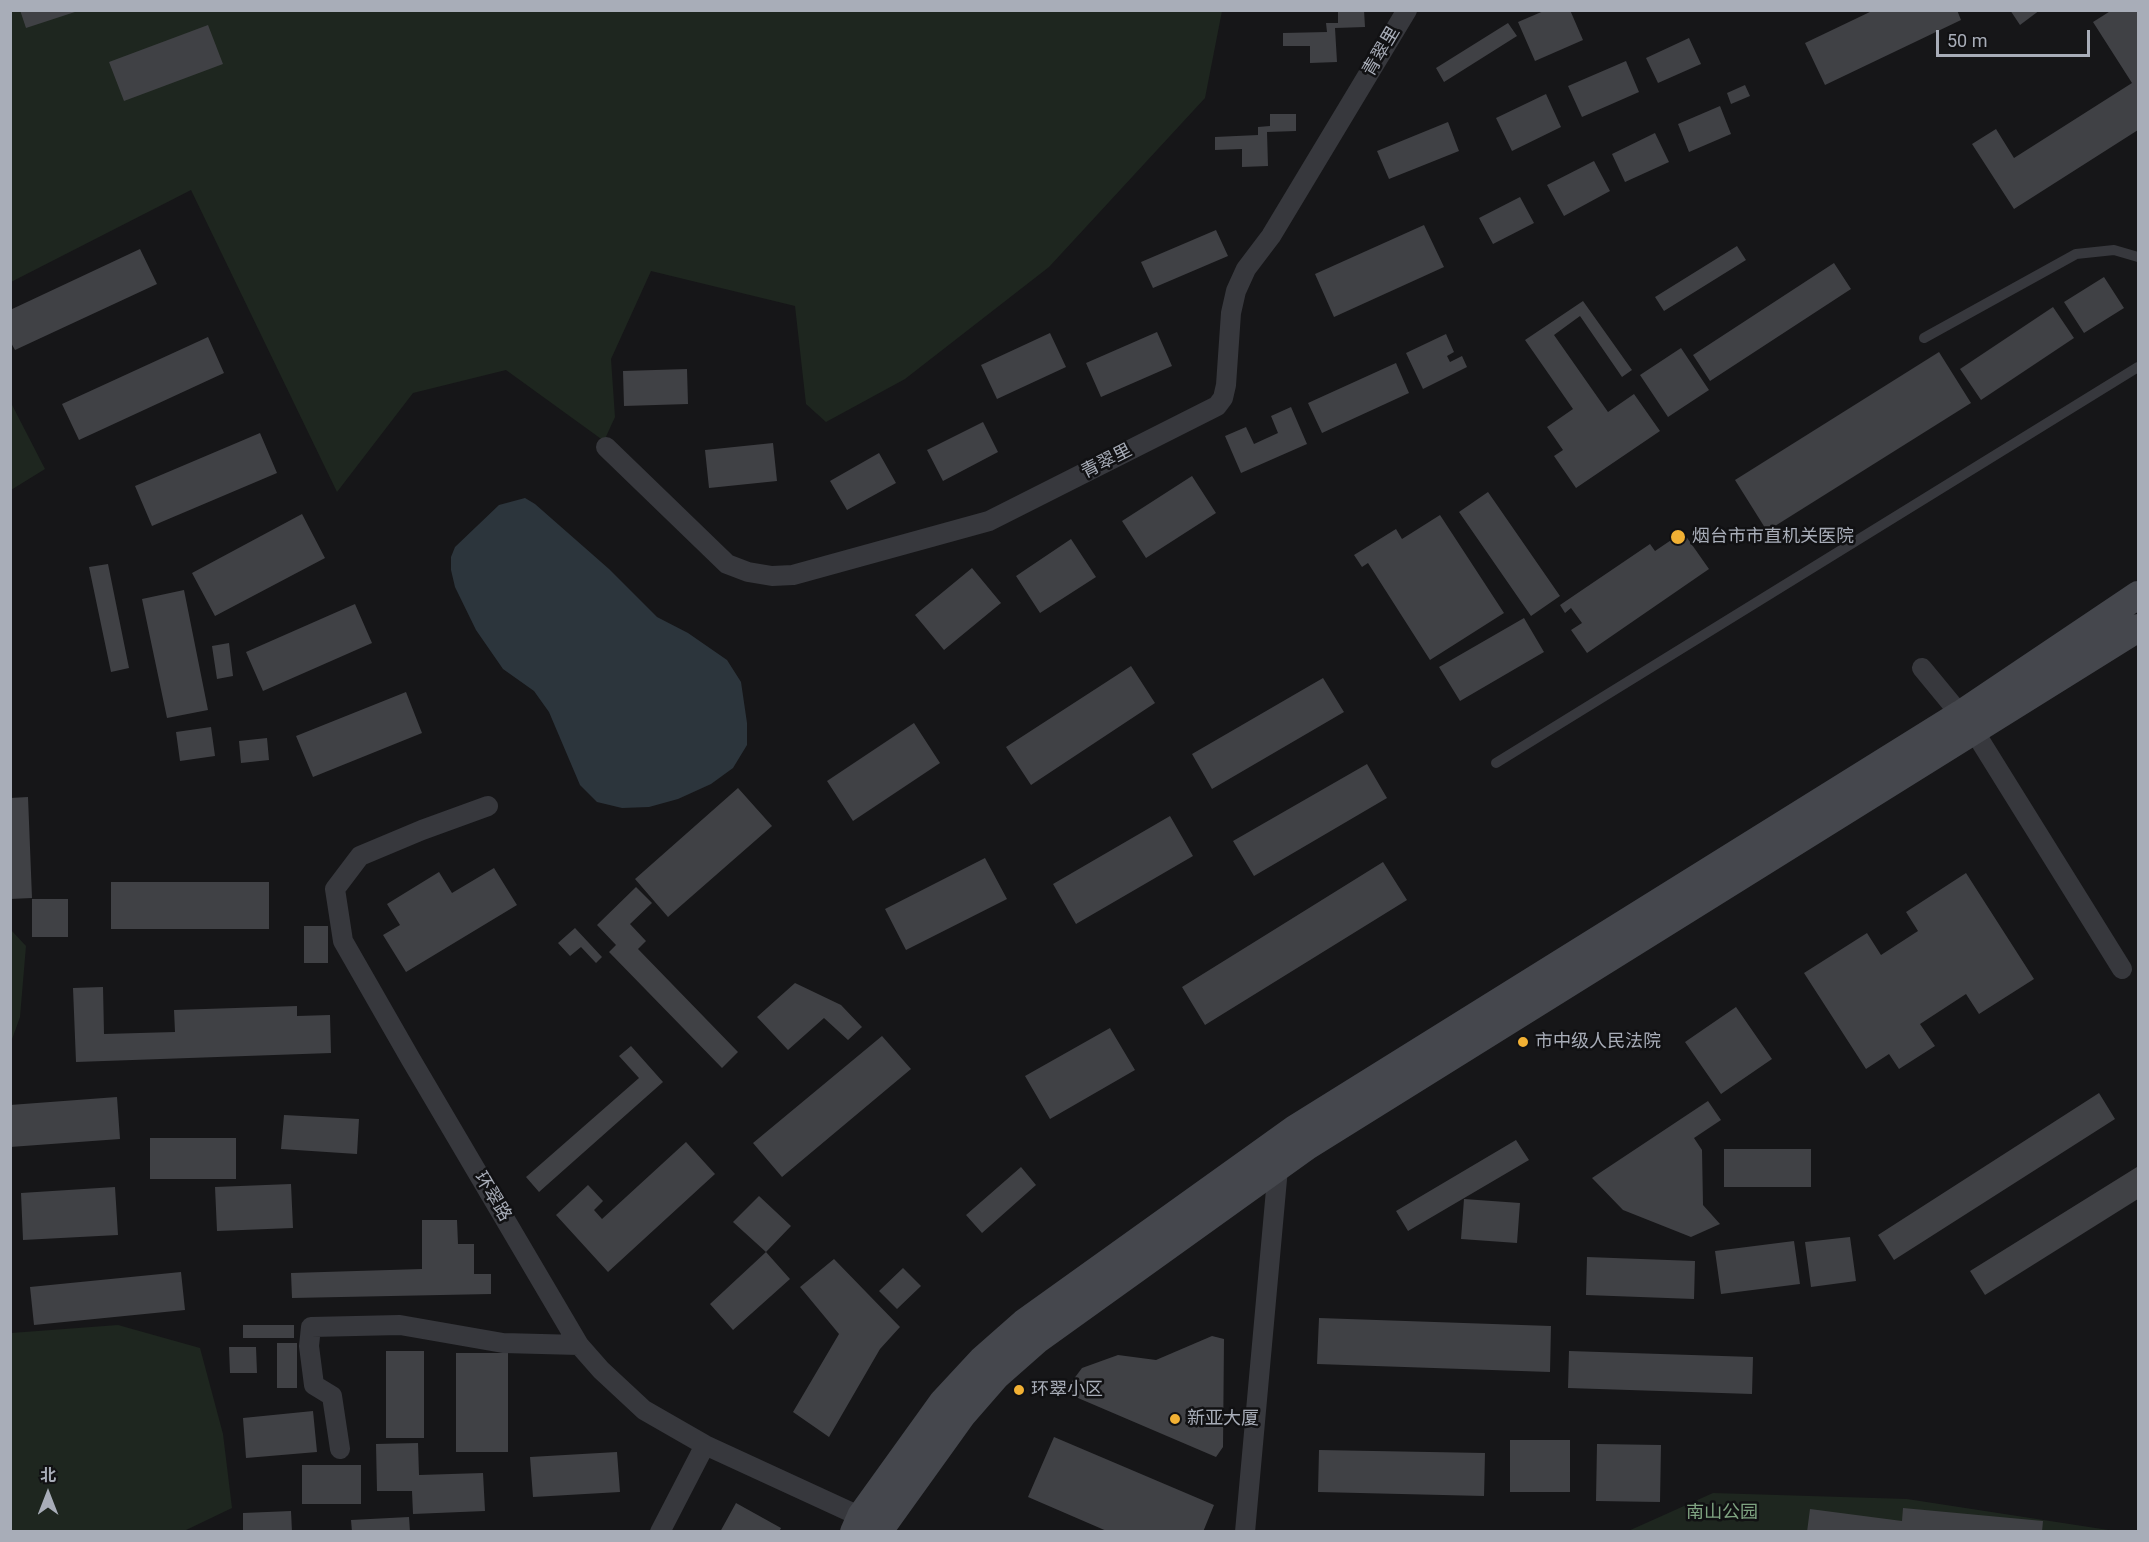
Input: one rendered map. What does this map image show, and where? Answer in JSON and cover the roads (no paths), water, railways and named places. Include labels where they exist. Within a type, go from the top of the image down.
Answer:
[{"type":"main road","points":[[1967,723],[2139,596]]},
{"type":"main road","points":[[868,1527],[996,1376],[1038,1339],[1272,1158],[1317,1140],[1967,723],[2139,627]]},
{"type":"street","name":"青翠里","points":[[606,447],[727,564],[748,572],[772,576],[793,575],[989,520],[1217,406],[1223,398],[1226,385],[1231,313],[1236,291],[1246,269],[1271,236],[1407,10]]},
{"type":"street","points":[[1922,668],[1967,723],[2122,969]]},
{"type":"street","name":"环翠路","points":[[488,806],[360,856],[335,889],[343,941],[579,1345],[601,1370],[644,1410],[705,1445],[868,1527]]},
{"type":"street","points":[[1245,1532],[1272,1158]]},
{"type":"street","points":[[340,1449],[332,1396],[314,1385],[309,1346],[311,1327],[400,1325],[503,1343],[579,1345]]},
{"type":"street","points":[[660,1532],[705,1445]]},
{"type":"lane","points":[[1924,338],[2076,255],[2114,250],[2139,257]]},
{"type":"lane","points":[[1496,763],[2139,367]]},
{"type":"place","name":"烟台市市直机关医院","points":[[1678,537]]},
{"type":"place","name":"市中级人民法院","points":[[1523,1042]]},
{"type":"place","name":"环翠小区","points":[[1019,1390]]},
{"type":"place","name":"新亚大厦","points":[[1175,1419]]},
{"type":"park label","name":"南山公园","points":[[1722,1513]]}]
